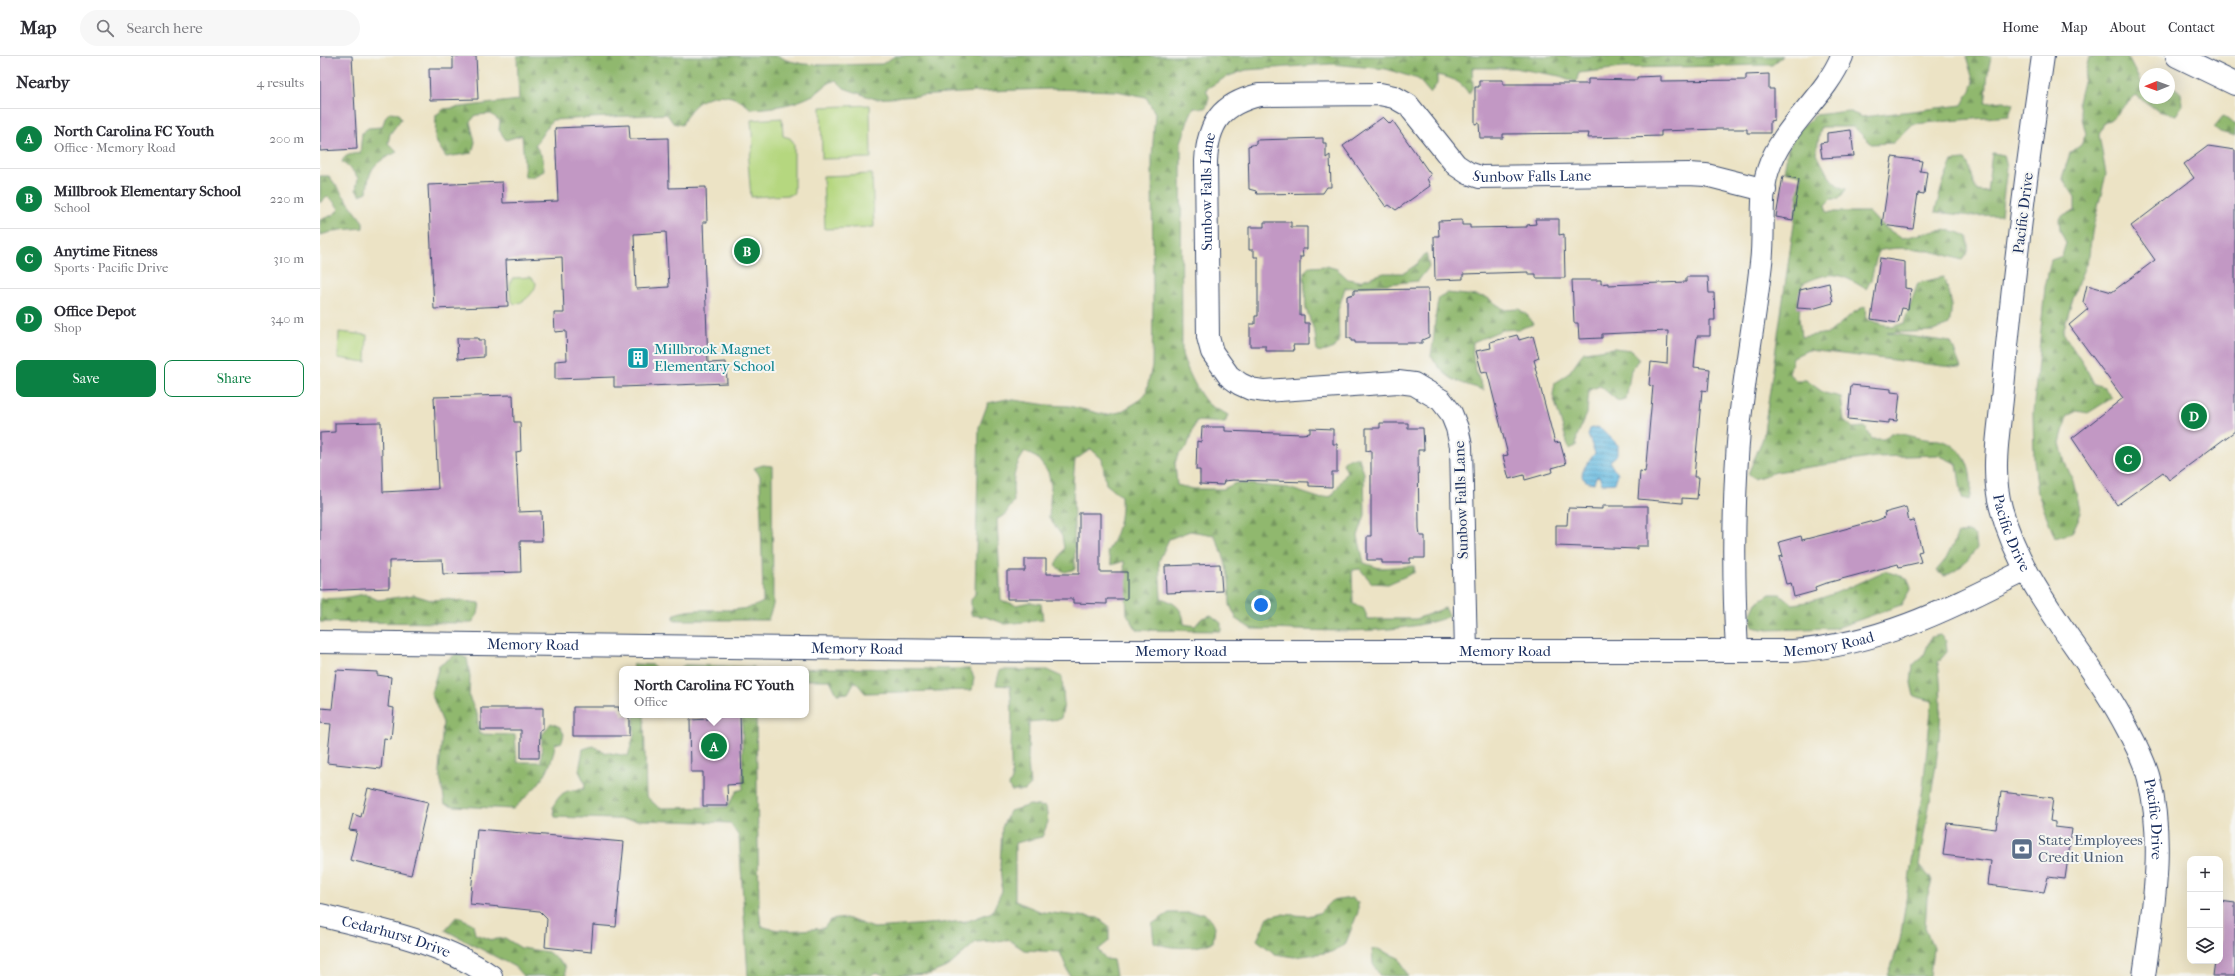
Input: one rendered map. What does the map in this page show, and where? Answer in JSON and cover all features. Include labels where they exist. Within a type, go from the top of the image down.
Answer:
[{"type":"street","points":[[1737,651],[1734,581],[1736,467],[1739,428],[1762,261],[1767,172],[1780,143],[1822,91],[1837,68],[1842,56]]},
{"type":"street","name":"Pacific Drive","points":[[2043,56],[2004,360],[1997,442],[1996,476],[2000,506],[2012,544],[2026,570],[2072,643],[2112,700],[2139,753],[2149,777],[2155,813],[2158,856],[2144,976]]},
{"type":"street","points":[[2177,56],[2235,84]]},
{"type":"street","name":"Sunbow Falls Lane","points":[[1466,651],[1462,446],[1452,413],[1442,400],[1414,384],[1398,382],[1264,391],[1258,390],[1240,384],[1229,376],[1212,352],[1208,337],[1206,161],[1207,145],[1219,117],[1229,106],[1259,95],[1380,94],[1394,97],[1408,105],[1456,165],[1468,173],[1480,177],[1688,174],[1706,175],[1765,190]]},
{"type":"street","name":"Memory Road","points":[[320,642],[1049,651],[1794,651],[1827,649],[1895,631],[1938,614],[2026,570]]},
{"type":"street","name":"Cedarhurst Drive","points":[[320,915],[424,944],[461,959],[491,976]]},
{"type":"green space","points":[[517,56],[779,56],[786,60],[803,64],[824,65],[882,64],[895,56],[1783,56],[1772,65],[1622,68],[1579,73],[1576,82],[1560,76],[1514,68],[1472,68],[1473,86],[1469,94],[1459,83],[1442,76],[1437,75],[1437,84],[1430,93],[1418,79],[1386,69],[1331,64],[1246,70],[1226,77],[1206,89],[1209,97],[1206,108],[1194,108],[1181,142],[1182,354],[1202,397],[1211,406],[1228,415],[1225,423],[1196,421],[1187,447],[1178,455],[1175,463],[1177,485],[1194,489],[1223,489],[1236,483],[1288,488],[1319,498],[1332,496],[1347,472],[1343,463],[1349,458],[1359,458],[1364,473],[1365,515],[1358,536],[1364,563],[1379,568],[1414,566],[1415,572],[1388,584],[1372,583],[1360,569],[1352,570],[1353,604],[1363,607],[1368,619],[1416,619],[1445,608],[1450,616],[1428,623],[1379,630],[1326,631],[1252,629],[1237,620],[1230,605],[1229,580],[1224,557],[1214,535],[1190,531],[1169,539],[1159,561],[1161,598],[1174,604],[1180,610],[1184,619],[1184,624],[1195,626],[1202,618],[1211,615],[1221,623],[1221,631],[1137,630],[1127,614],[1124,561],[1112,565],[1107,552],[1114,539],[1118,525],[1121,511],[1121,496],[1106,484],[1102,459],[1091,449],[1075,460],[1073,482],[1075,569],[1065,572],[1055,566],[1064,548],[1062,536],[1049,518],[1051,486],[1048,472],[1037,458],[1025,452],[1021,458],[1014,475],[1014,501],[1004,516],[997,519],[1001,600],[1016,605],[1030,602],[1041,604],[1043,620],[1005,624],[987,617],[971,615],[971,600],[975,594],[979,427],[988,403],[1007,399],[1047,405],[1069,406],[1106,415],[1120,412],[1137,402],[1146,393],[1152,366],[1152,158],[1155,113],[1146,97],[1117,91],[1050,89],[989,91],[875,99],[844,88],[836,80],[806,98],[791,104],[775,107],[751,109],[731,97],[721,95],[712,96],[694,106],[687,114],[682,125],[673,123],[667,114],[552,120],[535,145],[543,158],[544,171],[532,177],[525,177],[522,135],[506,140],[499,130],[500,121],[491,114],[476,115],[470,122],[475,142],[472,153],[446,157],[435,140],[436,115],[444,109],[519,100]]},
{"type":"green space","points":[[1966,56],[1992,56],[1989,67],[1985,103],[2003,101],[2013,104],[2009,116],[1913,124],[1893,143],[1871,144],[1854,127],[1821,127],[1816,153],[1836,184],[1846,189],[1839,199],[1831,199],[1825,205],[1827,212],[1869,212],[1880,224],[1901,238],[1943,230],[1960,233],[1968,237],[1968,252],[1962,260],[1931,251],[1910,248],[1878,251],[1871,280],[1866,289],[1848,279],[1835,275],[1821,276],[1802,284],[1799,318],[1801,337],[1829,333],[1853,313],[1865,306],[1866,319],[1892,327],[1904,323],[1918,283],[1943,277],[1951,301],[1949,325],[1933,331],[1887,333],[1951,342],[1961,368],[1808,350],[1793,357],[1789,374],[1796,380],[1806,380],[1824,393],[1841,397],[1844,420],[1853,428],[1865,427],[1872,439],[1884,439],[1891,433],[1895,433],[1925,439],[1941,440],[1952,445],[1964,457],[1968,465],[1971,482],[1969,500],[1962,498],[1957,464],[1938,455],[1876,457],[1776,472],[1754,479],[1748,474],[1763,438],[1801,175],[1784,171],[1788,149],[1799,129],[1816,115],[1848,111],[1862,117],[1962,105],[1974,83]]},
{"type":"green space","points":[[2127,56],[2139,79],[2139,97],[2136,95],[2111,119],[2104,123],[2099,135],[2106,174],[2092,232],[2089,256],[2076,288],[2063,332],[2094,384],[2104,387],[2112,398],[2088,413],[2077,411],[2067,416],[2060,443],[2065,463],[2073,480],[2081,513],[2072,533],[2055,538],[2038,494],[2034,460],[2033,413],[2045,287],[2051,260],[2062,256],[2066,243],[2060,230],[2059,219],[2065,214],[2075,211],[2075,197],[2062,178],[2070,153],[2081,145],[2086,134],[2078,102],[2089,57]]},
{"type":"green space","points":[[2175,87],[2181,92],[2182,106],[2176,115],[2158,111],[2148,104],[2175,104]]},
{"type":"green space","points":[[870,105],[871,158],[822,159],[821,107]]},
{"type":"green space","points":[[390,112],[398,113],[401,119],[390,134],[388,143],[397,152],[383,159],[374,166],[369,176],[367,192],[360,195],[356,190],[358,178],[352,170],[342,162],[343,159],[352,154],[360,153],[362,133],[368,128],[382,127],[386,116]]},
{"type":"green space","points":[[2223,116],[2235,125],[2235,136],[2220,132],[2214,127]]},
{"type":"green space","points":[[782,118],[783,136],[790,138],[794,143],[794,193],[790,195],[751,197],[748,161],[753,146],[751,120]]},
{"type":"green space","points":[[1992,153],[2004,155],[2007,167],[2001,215],[1971,216],[1935,212],[1942,186],[1952,161],[1965,160],[1970,168],[1977,191],[1987,192]]},
{"type":"green space","points":[[872,174],[874,227],[825,229],[823,176]]},
{"type":"green space","points":[[320,176],[329,176],[363,222],[363,228],[340,230],[320,235],[320,220],[333,215],[339,209],[327,196],[320,203]]},
{"type":"green space","points":[[1426,253],[1429,267],[1418,281],[1345,288],[1338,310],[1339,343],[1330,350],[1317,351],[1315,333],[1306,309],[1304,272],[1309,267],[1326,266],[1337,269],[1348,279],[1359,281],[1384,273],[1404,273],[1417,264]]},
{"type":"green space","points":[[531,277],[536,283],[534,290],[525,300],[514,304],[510,291],[511,281],[513,278]]},
{"type":"green space","points":[[1447,293],[1486,297],[1505,310],[1519,309],[1527,315],[1534,324],[1519,329],[1502,330],[1473,342],[1475,366],[1484,390],[1466,385],[1448,376],[1437,365],[1431,356],[1439,297]]},
{"type":"green space","points":[[339,332],[367,335],[366,362],[338,358]]},
{"type":"green space","points":[[1614,348],[1631,350],[1639,359],[1631,370],[1626,399],[1618,401],[1600,386],[1589,390],[1587,414],[1577,436],[1576,446],[1569,449],[1553,395],[1555,382],[1560,380],[1568,373],[1584,352]]},
{"type":"green space","points":[[763,465],[772,466],[773,605],[768,620],[673,620],[675,614],[686,611],[742,609],[763,602],[760,476],[754,468]]},
{"type":"green space","points":[[1969,532],[1975,536],[1977,548],[1970,557],[1963,565],[1950,574],[1945,576],[1936,571],[1946,559],[1958,534]]},
{"type":"green space","points":[[1885,571],[1907,578],[1911,588],[1901,605],[1836,628],[1767,630],[1752,627],[1751,614],[1756,603],[1770,594],[1780,594],[1792,604],[1804,602],[1828,596]]},
{"type":"green space","points":[[365,594],[378,600],[414,595],[431,600],[445,599],[480,603],[478,614],[472,623],[320,622],[320,599],[342,598]]},
{"type":"green space","points":[[1940,635],[1946,641],[1947,652],[1938,662],[1941,712],[1939,738],[1919,865],[1932,880],[1927,898],[1925,928],[1933,947],[1930,976],[1888,976],[1900,940],[1923,788],[1932,701],[1914,696],[1911,683],[1913,665],[1924,655],[1931,637]]},
{"type":"green space","points":[[456,654],[467,658],[470,676],[469,697],[477,714],[479,734],[515,735],[517,762],[541,762],[542,735],[551,723],[560,727],[564,734],[562,742],[555,744],[550,764],[541,781],[513,809],[454,806],[445,804],[439,771],[443,723],[431,693],[439,666]]},
{"type":"green space","points":[[633,664],[654,666],[633,666]]},
{"type":"green space","points":[[685,665],[720,666],[683,666]]},
{"type":"green space","points":[[809,669],[970,669],[974,677],[972,690],[865,693],[855,681],[848,693],[837,694],[830,680],[809,680]]},
{"type":"green space","points":[[1000,670],[1047,670],[1062,677],[1064,704],[1061,719],[1029,722],[1028,760],[1030,786],[1025,791],[1011,791],[1009,786],[1012,779],[1011,698],[1010,686],[996,685]]},
{"type":"green space","points":[[634,718],[644,718],[646,796],[659,808],[727,807],[737,791],[743,789],[742,718],[756,718],[759,907],[761,926],[776,930],[824,928],[830,920],[846,918],[874,928],[968,921],[992,912],[1002,891],[1000,865],[1002,827],[1010,811],[1030,805],[1046,807],[1048,822],[1042,837],[1015,843],[1015,901],[1042,912],[1098,918],[1109,926],[1109,941],[1098,950],[1106,959],[1113,960],[1116,976],[1070,976],[1060,952],[1024,950],[1009,940],[976,942],[949,966],[930,974],[887,976],[878,973],[869,976],[748,976],[739,837],[730,823],[555,817],[553,807],[565,792],[584,789],[585,783],[579,771],[583,749],[593,746],[604,752],[628,756],[634,735]]},
{"type":"green space","points":[[1352,898],[1358,903],[1358,912],[1345,945],[1331,952],[1294,957],[1275,954],[1257,940],[1268,917],[1281,914],[1307,916],[1319,913],[1331,901]]},
{"type":"green space","points":[[1169,913],[1204,913],[1215,926],[1213,942],[1184,948],[1160,945],[1154,942],[1152,924]]},
{"type":"green space","points":[[457,916],[473,924],[475,934],[491,940],[505,938],[521,948],[548,952],[565,966],[566,976],[523,976],[515,967],[445,930]]},
{"type":"green space","points":[[1372,949],[1378,949],[1399,958],[1408,976],[1380,976],[1373,964]]},
{"type":"water","points":[[1597,427],[1602,429],[1618,445],[1618,454],[1610,461],[1613,468],[1618,473],[1615,483],[1602,484],[1599,476],[1596,477],[1594,483],[1587,481],[1582,475],[1583,470],[1595,453],[1588,435],[1590,429]]},
{"type":"building","points":[[320,56],[352,56],[357,149],[320,151]]},
{"type":"building","points":[[453,56],[476,56],[478,99],[430,100],[429,69],[453,69]]},
{"type":"building","points":[[1769,74],[1769,89],[1774,89],[1774,120],[1770,121],[1770,133],[1747,133],[1747,129],[1718,129],[1661,131],[1661,136],[1588,138],[1589,133],[1503,134],[1503,138],[1480,138],[1479,123],[1475,124],[1475,87],[1479,87],[1479,80],[1503,80],[1503,84],[1588,84],[1588,79],[1637,80],[1637,77],[1661,76],[1661,81],[1746,80],[1746,75]]},
{"type":"building","points":[[1383,117],[1390,124],[1393,121],[1431,175],[1427,178],[1430,186],[1396,210],[1389,205],[1386,207],[1343,146]]},
{"type":"building","points":[[629,125],[630,139],[668,138],[669,188],[706,187],[707,222],[703,222],[708,363],[726,362],[727,383],[614,387],[614,377],[555,379],[555,361],[567,360],[566,331],[555,332],[554,313],[564,313],[562,257],[506,260],[508,306],[434,309],[428,185],[502,182],[503,203],[558,201],[555,128]],"holes":[[[666,232],[669,287],[636,289],[634,234]]]},
{"type":"building","points":[[1851,130],[1854,156],[1822,158],[1820,143],[1827,142],[1827,133]]},
{"type":"building","points":[[1323,138],[1323,143],[1326,143],[1326,158],[1330,155],[1331,187],[1327,187],[1323,193],[1257,194],[1256,191],[1249,189],[1248,146],[1256,144],[1256,140]]},
{"type":"building","points":[[2208,146],[2235,150],[2235,431],[2169,480],[2163,472],[2117,505],[2072,438],[2123,398],[2069,325],[2088,309],[2083,302],[2087,285],[2112,292],[2155,260],[2131,226],[2194,178],[2184,164]]},
{"type":"building","points":[[1892,157],[1922,161],[1920,171],[1927,172],[1924,194],[1918,193],[1913,229],[1882,225]]},
{"type":"building","points":[[1783,176],[1799,179],[1793,220],[1776,217]]},
{"type":"building","points":[[1535,219],[1559,219],[1559,235],[1564,234],[1565,278],[1536,278],[1536,274],[1528,274],[1528,272],[1463,274],[1463,279],[1435,280],[1434,236],[1439,236],[1438,221],[1462,220],[1462,225],[1470,225],[1470,228],[1527,227],[1527,225],[1536,224]]},
{"type":"building","points":[[1264,222],[1291,222],[1291,227],[1307,227],[1307,249],[1302,249],[1303,257],[1300,257],[1300,315],[1304,315],[1304,323],[1309,323],[1309,345],[1293,345],[1294,351],[1266,351],[1266,346],[1250,346],[1250,324],[1255,324],[1255,316],[1258,316],[1258,257],[1254,257],[1254,250],[1249,250],[1249,227],[1264,227]]},
{"type":"building","points":[[1880,258],[1905,262],[1905,288],[1911,289],[1908,309],[1902,308],[1898,323],[1871,319]]},
{"type":"building","points":[[1686,277],[1708,277],[1709,293],[1714,293],[1715,320],[1710,320],[1710,336],[1697,336],[1694,367],[1710,369],[1708,391],[1702,390],[1694,477],[1699,477],[1697,499],[1682,498],[1682,503],[1638,499],[1640,471],[1645,472],[1646,464],[1653,386],[1649,385],[1651,362],[1667,364],[1668,331],[1602,334],[1602,338],[1579,339],[1578,323],[1574,323],[1572,280],[1601,280],[1601,284],[1608,283],[1608,285],[1686,282]]},
{"type":"building","points":[[1829,283],[1833,303],[1812,309],[1797,308],[1800,290]]},
{"type":"building","points":[[1428,289],[1429,337],[1422,340],[1422,343],[1355,343],[1355,341],[1351,341],[1351,338],[1347,338],[1347,296],[1354,294],[1354,290]]},
{"type":"building","points":[[1517,335],[1519,340],[1533,336],[1539,358],[1534,360],[1535,367],[1555,443],[1560,442],[1566,464],[1552,468],[1553,472],[1525,480],[1524,475],[1509,479],[1503,456],[1508,455],[1489,379],[1487,372],[1482,373],[1476,351],[1491,348],[1490,342]]},
{"type":"building","points":[[457,338],[478,338],[478,340],[484,340],[484,357],[458,359]]},
{"type":"building","points":[[1851,385],[1891,389],[1891,392],[1900,393],[1897,421],[1889,420],[1889,423],[1848,419]]},
{"type":"building","points":[[513,395],[514,422],[520,422],[521,451],[516,452],[519,512],[541,511],[542,541],[520,541],[521,572],[443,574],[442,560],[389,561],[389,588],[320,591],[320,433],[335,432],[335,423],[381,422],[383,492],[438,489],[434,397]]},
{"type":"building","points":[[1380,423],[1408,423],[1408,428],[1423,428],[1424,450],[1418,450],[1419,528],[1420,536],[1425,536],[1425,558],[1410,558],[1410,563],[1382,563],[1382,560],[1367,560],[1367,536],[1371,536],[1371,450],[1366,451],[1366,428],[1380,428]]},
{"type":"building","points":[[1202,427],[1225,427],[1225,431],[1302,434],[1310,433],[1310,428],[1333,429],[1333,444],[1337,444],[1337,472],[1332,472],[1332,487],[1309,486],[1309,482],[1233,480],[1224,481],[1223,485],[1200,484],[1200,470],[1196,470],[1197,441],[1201,442]]},
{"type":"building","points":[[1602,506],[1648,506],[1648,546],[1637,546],[1637,549],[1556,546],[1556,525],[1567,525],[1568,508],[1602,509]]},
{"type":"building","points":[[1906,507],[1909,521],[1914,520],[1922,551],[1918,552],[1921,562],[1899,567],[1898,564],[1823,584],[1815,587],[1816,591],[1794,597],[1791,583],[1786,584],[1779,557],[1783,556],[1779,542],[1801,536],[1802,540],[1878,520],[1885,517],[1884,513]]},
{"type":"building","points":[[1079,513],[1100,513],[1100,572],[1127,572],[1127,599],[1107,599],[1107,604],[1073,603],[1073,599],[1007,599],[1007,571],[1025,571],[1025,559],[1046,559],[1046,574],[1079,574]]},
{"type":"building","points":[[1220,564],[1222,591],[1166,593],[1165,566]]},
{"type":"building","points":[[336,670],[377,672],[377,675],[391,677],[388,707],[394,708],[391,739],[384,738],[381,769],[327,763],[331,724],[320,723],[321,708],[332,709]]},
{"type":"building","points":[[573,707],[619,707],[619,718],[629,718],[629,736],[573,736]]},
{"type":"building","points":[[481,708],[543,708],[543,730],[540,730],[539,758],[521,758],[521,730],[481,730]]},
{"type":"building","points":[[740,718],[742,784],[727,785],[728,806],[703,806],[703,772],[691,772],[690,720]]},
{"type":"building","points":[[368,788],[428,802],[411,875],[350,860],[357,831],[349,830],[353,814],[361,817]]},
{"type":"building","points":[[2001,792],[2053,798],[2050,821],[2055,822],[2055,827],[2072,829],[2065,879],[2048,877],[2044,892],[1988,885],[1991,861],[1943,855],[1947,823],[1996,829]]},
{"type":"building","points":[[477,829],[624,842],[616,927],[593,925],[591,952],[545,947],[547,919],[539,911],[470,904]]},
{"type":"building","points":[[2223,901],[2235,903],[2235,976],[2213,976],[2215,964],[2223,964]]},
{"type":"place","name":"Millbrook Elementary School","points":[[747,251]]},
{"type":"place","name":"Millbrook Magnet Elementary School","points":[[638,358]]},
{"type":"place","name":"Office Depot","points":[[2194,416]]},
{"type":"place","name":"Anytime Fitness","points":[[2128,459]]},
{"type":"place","name":"North Carolina FC Youth","points":[[714,746]]},
{"type":"place","name":"State Employees Credit Union","points":[[2022,849]]}]
